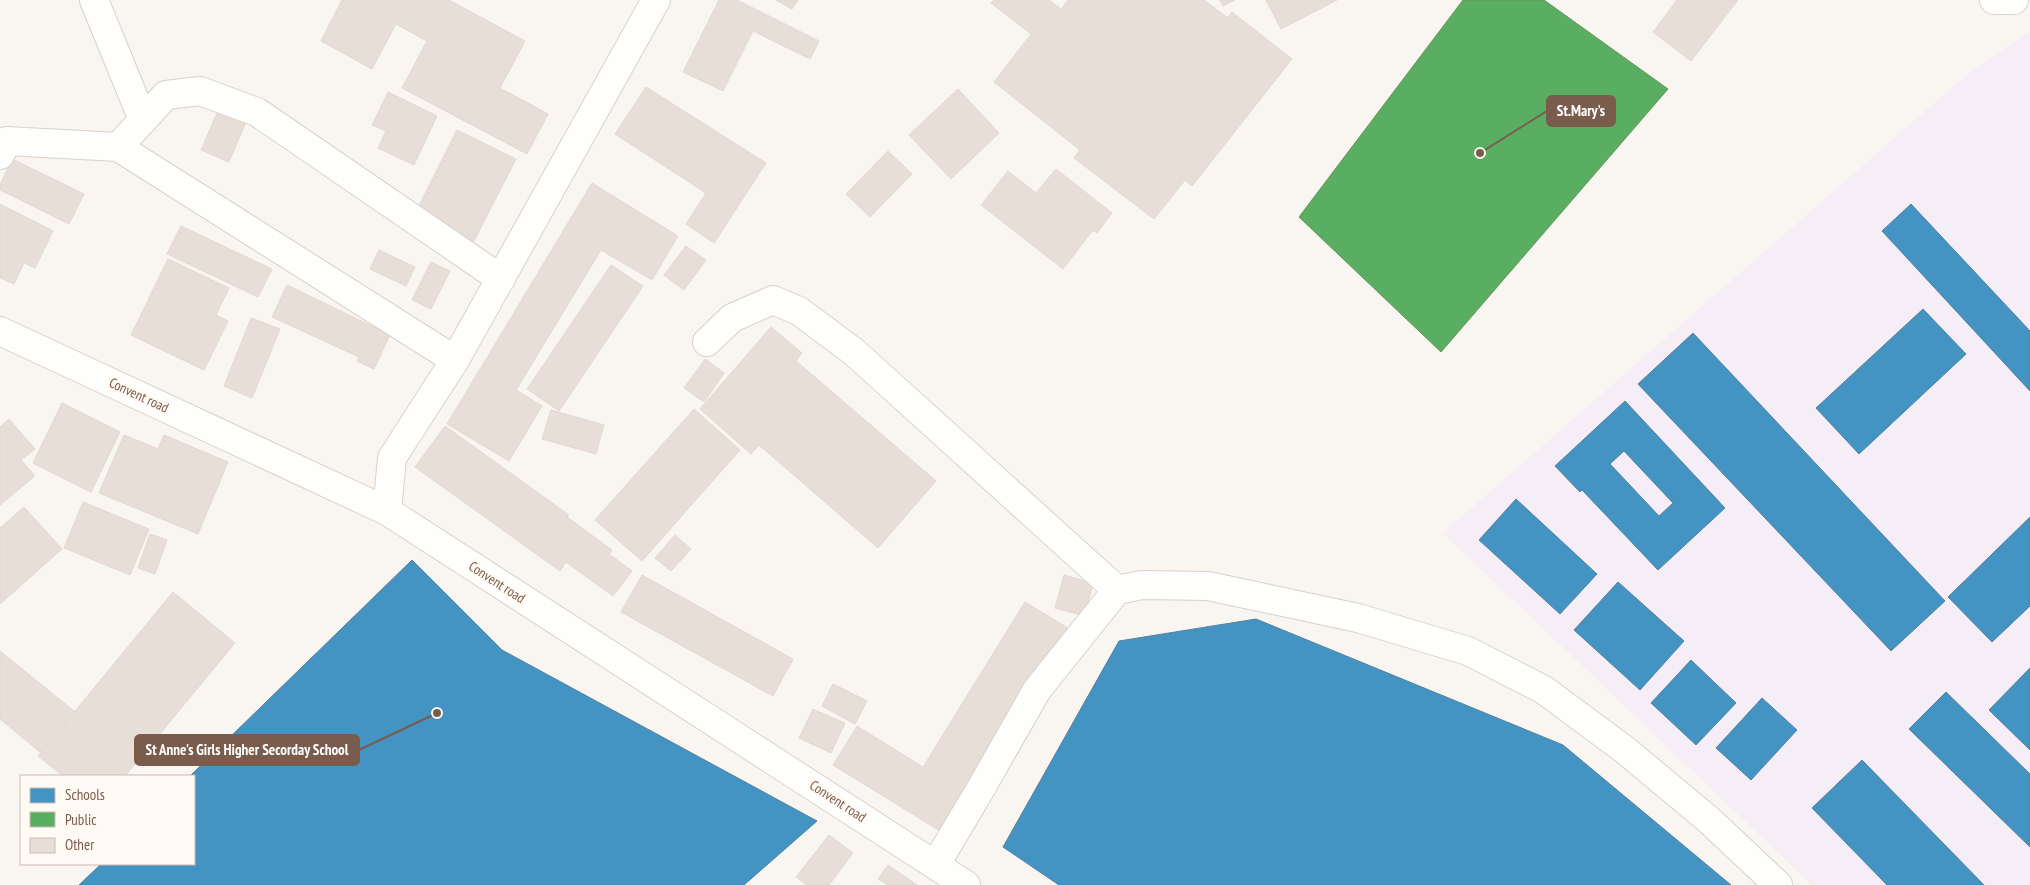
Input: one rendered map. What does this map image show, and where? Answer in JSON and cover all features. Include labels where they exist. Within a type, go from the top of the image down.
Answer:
[{"type":"street","points":[[94,0],[143,120]]},
{"type":"street","points":[[387,511],[392,458],[455,360],[656,0]]},
{"type":"street","points":[[1994,0],[2014,0]]},
{"type":"street","points":[[118,147],[166,95],[200,91],[258,112],[500,280]]},
{"type":"street","points":[[2,145],[118,147],[455,360]]},
{"type":"street","points":[[706,342],[732,318],[773,300],[799,311],[854,352],[1117,590]]},
{"type":"street","name":"Convent road","points":[[0,331],[387,511],[966,885]]},
{"type":"street","points":[[936,864],[1037,690],[1117,590],[1142,585],[1208,586],[1358,618],[1468,651],[1544,690],[1625,750],[1708,820],[1778,885]]},
{"type":"shaded area","points":[[2028,32],[2030,34],[2030,885],[1812,885],[1443,533],[1963,78]]},
{"type":"building: Schools","points":[[1911,204],[2030,331],[2030,391],[1882,231]]},
{"type":"building: Schools","points":[[1923,309],[1966,354],[1859,454],[1816,408]]},
{"type":"building: Schools","points":[[1693,333],[1945,601],[1891,651],[1638,384]]},
{"type":"building: Schools","points":[[1625,401],[1725,508],[1658,570],[1582,490],[1580,492],[1555,466]],"holes":[[[1624,451],[1673,503],[1659,516],[1610,464]]]},
{"type":"building: Schools","points":[[1516,499],[1597,574],[1560,614],[1479,540]]},
{"type":"building: Schools","points":[[2030,517],[2030,606],[1992,642],[1948,597]]},
{"type":"building: Schools","points":[[412,560],[502,650],[817,821],[744,885],[79,885],[100,865],[195,865],[195,775],[191,775]]},
{"type":"building: Schools","points":[[1618,582],[1684,641],[1640,690],[1574,630]]},
{"type":"building: Schools","points":[[1256,619],[1563,745],[1731,885],[1059,885],[1003,847],[1119,641]]},
{"type":"building: Schools","points":[[1691,660],[1736,703],[1696,745],[1651,703]]},
{"type":"building: Schools","points":[[2030,668],[2030,750],[1989,710]]},
{"type":"building: Schools","points":[[1946,692],[2030,774],[2030,847],[1909,729]]},
{"type":"building: Schools","points":[[1762,698],[1797,730],[1751,780],[1716,748]]},
{"type":"building: Schools","points":[[1862,760],[1984,885],[1887,885],[1812,808]]},
{"type":"building: Public","points":[[1463,0],[1544,0],[1668,89],[1441,352],[1299,217]]},
{"type":"building: Other","points":[[342,0],[449,0],[525,41],[500,88],[548,114],[527,154],[402,88],[427,41],[396,24],[372,69],[321,41]]},
{"type":"building: Other","points":[[719,0],[737,0],[819,41],[810,59],[753,31],[723,91],[683,72]]},
{"type":"building: Other","points":[[776,0],[798,0],[792,9]]},
{"type":"building: Other","points":[[994,0],[1049,0],[1061,9],[1068,0],[1204,0],[1228,18],[1232,12],[1292,59],[1192,186],[1185,180],[1154,219],[1074,158],[1080,150],[994,82],[1031,34],[991,3]]},
{"type":"building: Other","points":[[1220,0],[1235,0],[1223,6]]},
{"type":"building: Other","points":[[1266,0],[1337,0],[1281,29]]},
{"type":"building: Other","points":[[1677,0],[1738,0],[1691,61],[1653,32]]},
{"type":"building: Other","points":[[646,87],[766,163],[714,243],[686,224],[706,193],[615,134]]},
{"type":"building: Other","points":[[958,89],[999,133],[951,179],[909,135]]},
{"type":"building: Other","points":[[388,92],[437,116],[414,165],[378,148],[386,131],[372,125]]},
{"type":"building: Other","points":[[220,106],[248,117],[229,162],[201,150]]},
{"type":"building: Other","points":[[457,130],[516,159],[473,243],[415,214]]},
{"type":"building: Other","points":[[888,151],[912,174],[870,217],[846,194]]},
{"type":"building: Other","points":[[12,159],[84,194],[69,224],[0,190],[0,185]]},
{"type":"building: Other","points":[[1056,169],[1112,213],[1097,233],[1093,230],[1063,269],[981,205],[1008,171],[1036,193]]},
{"type":"building: Other","points":[[592,183],[678,236],[652,280],[601,250],[516,390],[542,406],[509,461],[447,424]]},
{"type":"building: Other","points":[[0,204],[53,231],[35,268],[24,263],[14,284],[0,278]]},
{"type":"building: Other","points":[[181,226],[272,269],[258,297],[167,254]]},
{"type":"building: Other","points":[[686,246],[706,260],[684,290],[664,275]]},
{"type":"building: Other","points":[[379,250],[415,267],[406,286],[370,269]]},
{"type":"building: Other","points":[[168,259],[229,288],[216,315],[228,321],[204,370],[131,335]]},
{"type":"building: Other","points":[[431,262],[450,271],[431,309],[412,300]]},
{"type":"building: Other","points":[[611,265],[643,286],[559,411],[527,389]]},
{"type":"building: Other","points":[[287,285],[390,335],[374,369],[357,361],[359,357],[272,317]]},
{"type":"building: Other","points":[[251,318],[280,329],[252,398],[224,386]]},
{"type":"building: Other","points":[[771,327],[802,353],[796,361],[936,481],[878,548],[759,445],[751,454],[700,409]]},
{"type":"building: Other","points":[[705,359],[724,373],[704,402],[684,388]]},
{"type":"building: Other","points":[[62,403],[120,432],[91,492],[33,463]]},
{"type":"building: Other","points":[[694,409],[740,450],[642,561],[595,520]]},
{"type":"building: Other","points":[[551,410],[604,425],[596,454],[542,439]]},
{"type":"building: Other","points":[[9,419],[35,449],[21,460],[35,476],[0,505],[0,427]]},
{"type":"building: Other","points":[[445,426],[569,515],[567,517],[612,550],[609,554],[632,571],[613,596],[566,562],[560,571],[415,467]]},
{"type":"building: Other","points":[[124,435],[158,449],[164,435],[228,462],[198,534],[99,493]]},
{"type":"building: Other","points":[[83,502],[149,529],[130,575],[64,548]]},
{"type":"building: Other","points":[[24,507],[62,549],[0,604],[0,528]]},
{"type":"building: Other","points":[[150,534],[167,540],[155,574],[138,568]]},
{"type":"building: Other","points":[[675,535],[691,549],[671,571],[655,558]]},
{"type":"building: Other","points":[[642,575],[793,659],[773,696],[621,612]]},
{"type":"building: Other","points":[[1064,575],[1093,583],[1085,616],[1055,608]]},
{"type":"building: Other","points":[[173,592],[235,643],[126,775],[62,775],[38,756]]},
{"type":"building: Other","points":[[1025,602],[1071,630],[945,834],[833,765],[857,726],[923,767]]},
{"type":"building: Other","points":[[0,651],[74,711],[40,752],[0,719]]},
{"type":"building: Other","points":[[833,684],[867,701],[855,724],[822,706]]},
{"type":"building: Other","points":[[813,709],[845,723],[831,753],[799,738]]},
{"type":"building: Other","points":[[829,835],[853,853],[829,885],[807,885],[796,877]]},
{"type":"building: Other","points":[[888,865],[917,885],[888,885],[878,879]]},
{"type":"place","name":"St.Mary's","points":[[1480,153]]},
{"type":"place","name":"St Anne's Girls Higher Secorday School","points":[[437,713]]}]
